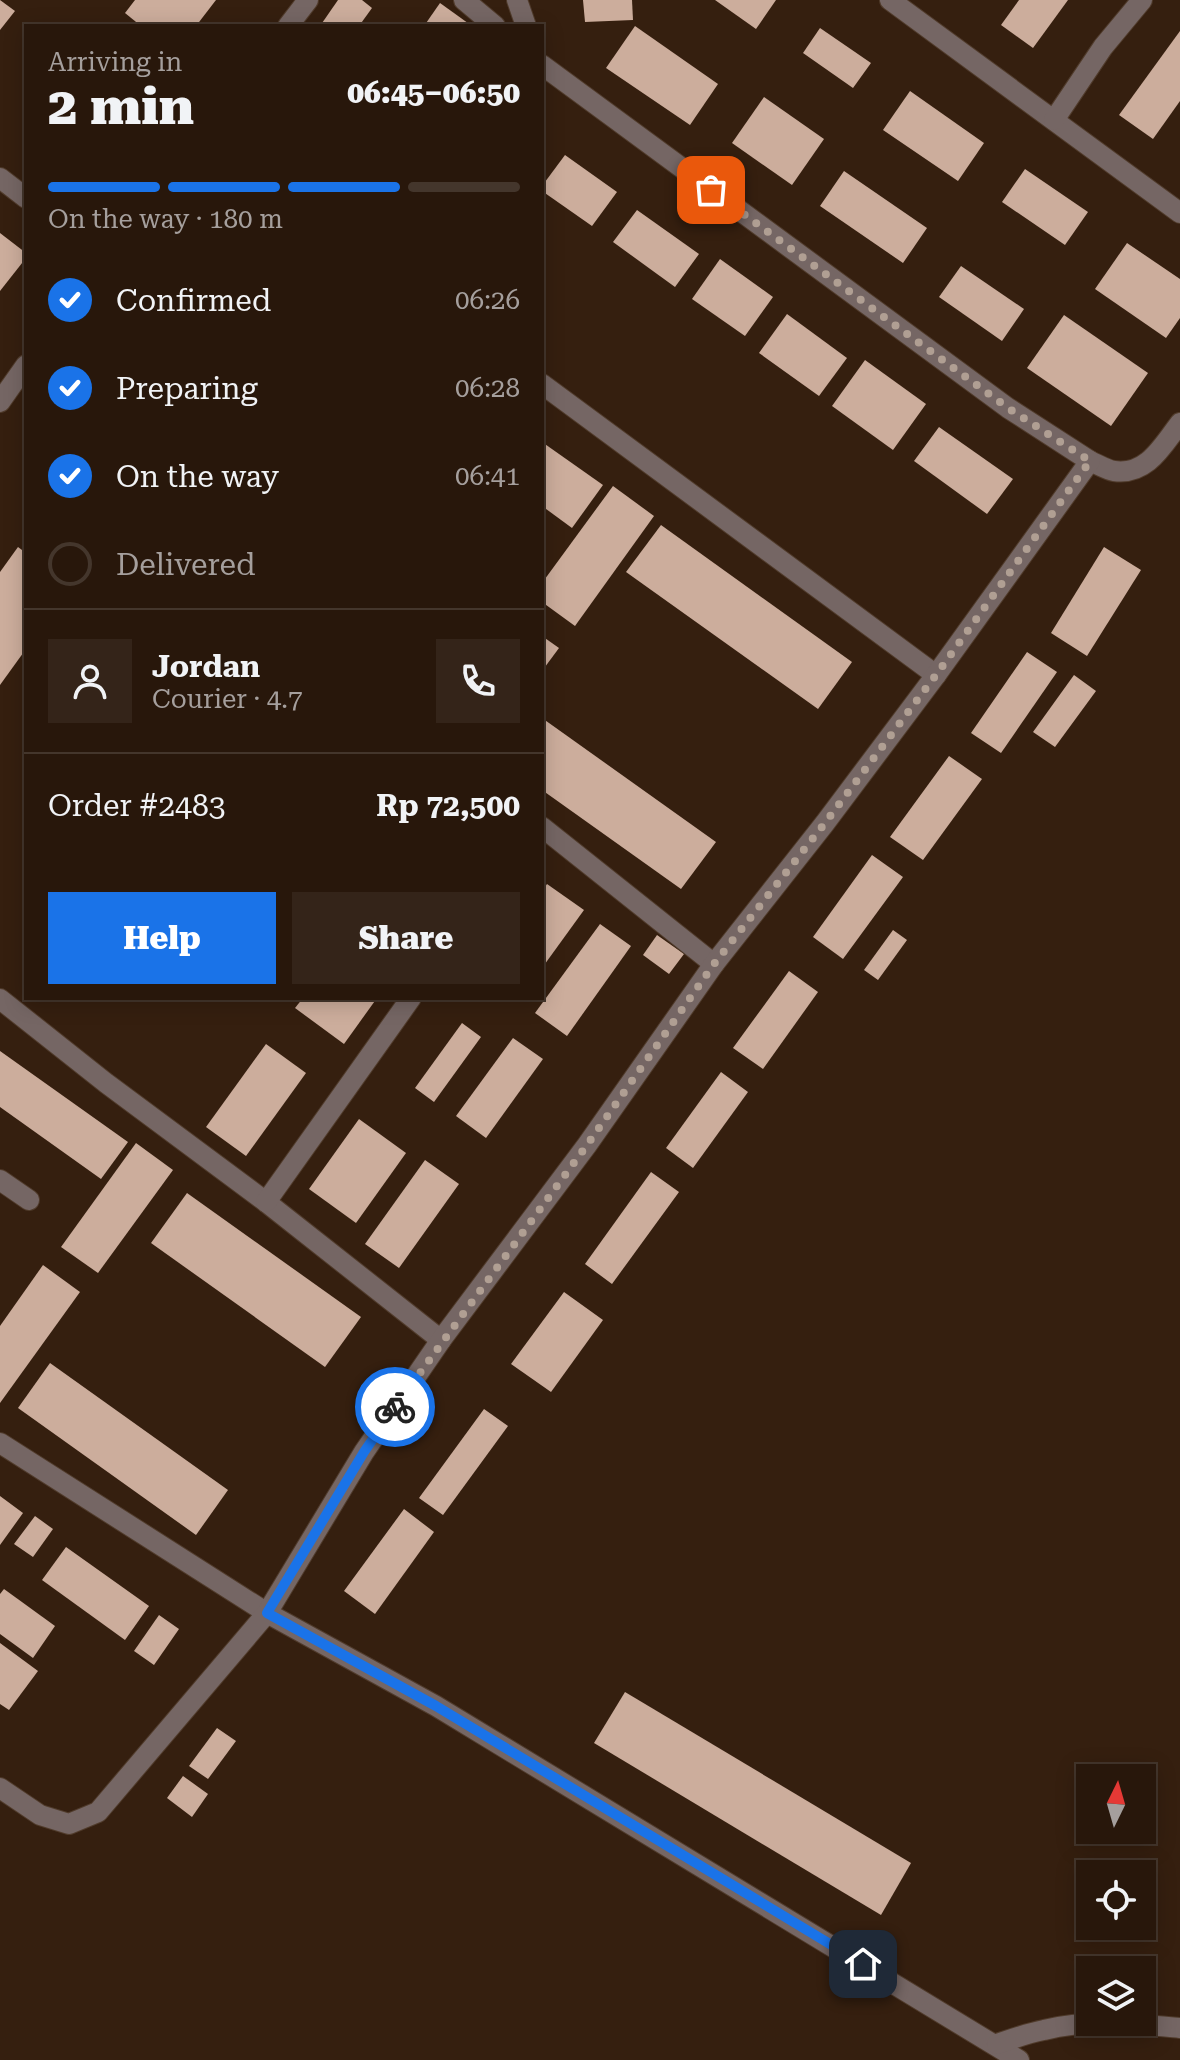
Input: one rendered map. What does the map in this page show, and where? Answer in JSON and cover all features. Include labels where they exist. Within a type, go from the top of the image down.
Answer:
[{"type":"street","points":[[290,24],[308,0]]},
{"type":"street","points":[[464,0],[493,24]]},
{"type":"street","points":[[517,0],[525,24]]},
{"type":"street","points":[[890,0],[1180,213]]},
{"type":"street","points":[[1054,120],[1103,47],[1142,0]]},
{"type":"street","points":[[544,66],[1008,408],[1090,461],[1114,471],[1137,469],[1152,460],[1177,434]]},
{"type":"street","points":[[0,178],[24,196]]},
{"type":"street","points":[[0,402],[24,368]]},
{"type":"street","points":[[544,385],[936,675]]},
{"type":"street","points":[[0,1788],[40,1815],[69,1824],[98,1812],[267,1613],[364,1452],[441,1340],[587,1145],[714,964],[936,675],[1090,461]]},
{"type":"street","points":[[544,829],[714,964]]},
{"type":"street","points":[[0,999],[441,1340]]},
{"type":"street","points":[[266,1202],[410,1000]]},
{"type":"street","points":[[0,1180],[29,1200]]},
{"type":"street","points":[[0,1443],[267,1613],[436,1706],[1019,2060]]},
{"type":"street","points":[[997,2044],[1045,2029],[1075,2025],[1136,2024],[1180,2028]]},
{"type":"building","points":[[0,0],[15,11],[0,30]]},
{"type":"building","points":[[135,0],[216,0],[198,24],[139,24],[125,13]]},
{"type":"building","points":[[338,0],[362,0],[372,8],[360,24],[321,24]]},
{"type":"building","points":[[583,0],[632,0],[633,20],[585,22]]},
{"type":"building","points":[[715,0],[776,0],[756,29]]},
{"type":"building","points":[[1019,0],[1068,0],[1033,48],[1001,25]]},
{"type":"building","points":[[440,3],[469,24],[425,24]]},
{"type":"building","points":[[635,26],[718,84],[690,125],[606,68]]},
{"type":"building","points":[[820,28],[871,63],[853,88],[803,53]]},
{"type":"building","points":[[1180,31],[1180,101],[1153,139],[1119,115]]},
{"type":"building","points":[[910,91],[984,143],[958,181],[883,130]]},
{"type":"building","points":[[764,97],[824,139],[792,185],[732,143]]},
{"type":"building","points":[[565,155],[617,192],[592,226],[544,192],[544,183]]},
{"type":"building","points":[[1025,169],[1088,212],[1065,245],[1002,202]]},
{"type":"building","points":[[844,171],[927,228],[903,263],[820,206]]},
{"type":"building","points":[[637,210],[699,254],[675,287],[613,242]]},
{"type":"building","points":[[0,233],[24,251],[24,261],[0,291]]},
{"type":"building","points":[[1127,243],[1180,279],[1180,318],[1166,338],[1095,289]]},
{"type":"building","points":[[720,259],[773,297],[745,336],[692,299]]},
{"type":"building","points":[[961,266],[1024,309],[1002,341],[939,297]]},
{"type":"building","points":[[787,314],[847,358],[819,396],[759,353]]},
{"type":"building","points":[[1064,315],[1148,373],[1111,426],[1027,368]]},
{"type":"building","points":[[865,360],[926,404],[893,450],[832,406]]},
{"type":"building","points":[[939,427],[1013,479],[987,514],[914,461]]},
{"type":"building","points":[[544,443],[603,485],[572,528],[544,507]]},
{"type":"building","points":[[613,486],[654,516],[575,626],[544,603],[544,580]]},
{"type":"building","points":[[661,525],[852,662],[818,709],[626,572]]},
{"type":"building","points":[[18,547],[24,552],[24,652],[0,685],[0,572]]},
{"type":"building","points":[[1104,547],[1141,570],[1087,656],[1051,633]]},
{"type":"building","points":[[544,637],[559,648],[544,668]]},
{"type":"building","points":[[1027,652],[1057,672],[1001,753],[971,733]]},
{"type":"building","points":[[1074,675],[1096,691],[1055,747],[1033,732]]},
{"type":"building","points":[[544,719],[716,842],[681,889],[544,791]]},
{"type":"building","points":[[949,756],[982,779],[923,860],[890,837]]},
{"type":"building","points":[[872,855],[903,877],[843,959],[813,937]]},
{"type":"building","points":[[547,884],[584,910],[544,965],[544,888]]},
{"type":"building","points":[[600,924],[631,946],[567,1036],[535,1013]]},
{"type":"building","points":[[893,930],[907,940],[878,980],[864,970]]},
{"type":"building","points":[[657,935],[684,954],[669,974],[643,955]]},
{"type":"building","points":[[789,971],[818,992],[763,1069],[733,1048]]},
{"type":"building","points":[[301,1000],[376,1000],[344,1044],[295,1008]]},
{"type":"building","points":[[462,1023],[481,1037],[434,1102],[415,1088]]},
{"type":"building","points":[[513,1038],[543,1059],[486,1138],[456,1116]]},
{"type":"building","points":[[266,1044],[306,1073],[246,1156],[206,1127]]},
{"type":"building","points":[[0,1051],[128,1142],[101,1179],[0,1107]]},
{"type":"building","points":[[721,1072],[748,1092],[693,1168],[666,1148]]},
{"type":"building","points":[[359,1119],[406,1153],[356,1223],[309,1189]]},
{"type":"building","points":[[136,1143],[173,1170],[98,1273],[61,1247]]},
{"type":"building","points":[[425,1160],[459,1184],[399,1268],[365,1244]]},
{"type":"building","points":[[651,1172],[679,1192],[612,1284],[585,1264]]},
{"type":"building","points":[[187,1193],[361,1317],[325,1367],[151,1243]]},
{"type":"building","points":[[43,1265],[80,1292],[0,1403],[0,1326]]},
{"type":"building","points":[[564,1292],[603,1320],[551,1392],[511,1364]]},
{"type":"building","points":[[50,1363],[228,1490],[196,1535],[18,1408]]},
{"type":"building","points":[[484,1409],[508,1426],[443,1515],[419,1498]]},
{"type":"building","points":[[0,1496],[23,1513],[0,1545]]},
{"type":"building","points":[[404,1509],[434,1532],[375,1614],[344,1591]]},
{"type":"building","points":[[35,1516],[53,1529],[33,1557],[14,1544]]},
{"type":"building","points":[[66,1547],[149,1606],[125,1640],[42,1580]]},
{"type":"building","points":[[4,1589],[55,1626],[33,1658],[0,1634],[0,1594]]},
{"type":"building","points":[[159,1615],[179,1629],[154,1665],[134,1651]]},
{"type":"building","points":[[0,1643],[38,1671],[9,1710],[0,1704]]},
{"type":"building","points":[[625,1692],[911,1863],[881,1915],[594,1743]]},
{"type":"building","points":[[217,1728],[236,1741],[208,1779],[189,1766]]},
{"type":"building","points":[[183,1776],[208,1794],[192,1817],[167,1798]]},
{"type":"way so far","points":[[395,1407],[441,1340],[587,1145],[714,964],[936,675],[1090,461],[1008,408],[711,190]]},
{"type":"route","points":[[395,1407],[364,1452],[267,1613],[436,1706],[863,1964]]}]
